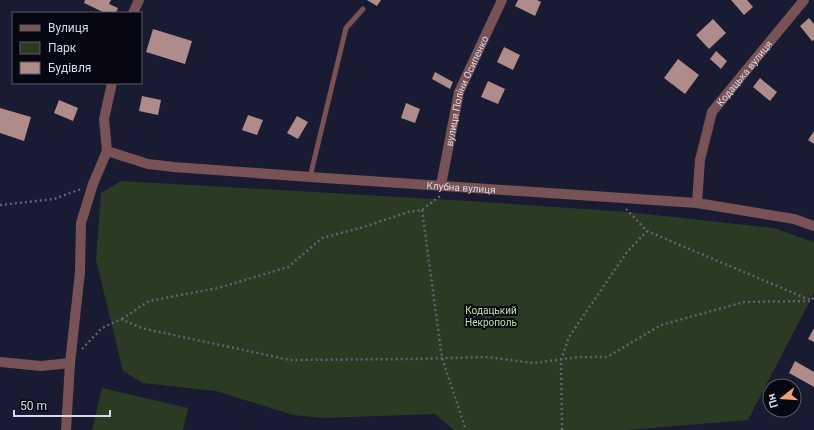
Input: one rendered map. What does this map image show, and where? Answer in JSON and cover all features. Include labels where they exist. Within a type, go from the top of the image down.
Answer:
[{"type":"street","points":[[133,12],[139,0]]},
{"type":"street","name":"вулиця Поліни Осипенко","points":[[440,185],[459,92],[502,0]]},
{"type":"street","name":"Кодацька вулиця","points":[[697,203],[700,160],[712,112],[804,0]]},
{"type":"street","points":[[66,430],[70,363],[80,272],[81,223],[93,184],[107,151],[104,119],[112,84]]},
{"type":"street","name":"Клубна вулиця","points":[[107,151],[148,164],[310,177],[697,203],[794,219],[814,226]]},
{"type":"street","points":[[0,362],[41,366],[70,363]]},
{"type":"lane","points":[[310,177],[346,28],[363,9]]},
{"type":"path","points":[[0,205],[54,199],[93,184]]},
{"type":"path","points":[[70,363],[102,328],[121,319],[150,301],[218,288],[288,266],[322,238],[364,227],[408,212],[422,210],[440,196],[440,185]]},
{"type":"path","points":[[614,198],[647,231],[811,301]]},
{"type":"path","points":[[422,210],[442,358],[466,430]]},
{"type":"path","points":[[562,430],[561,360],[569,337],[627,252],[647,231]]},
{"type":"path","points":[[811,301],[814,297]]},
{"type":"path","points":[[121,319],[142,328],[290,360],[487,357],[534,363],[579,357],[607,357],[661,325],[744,302],[811,301]]},
{"type":"green space","name":"Кодацький Некрополь","points":[[121,181],[470,201],[627,212],[774,228],[814,242],[814,293],[770,378],[762,378],[762,393],[748,420],[627,430],[454,430],[435,414],[322,418],[293,415],[216,391],[143,383],[123,371],[96,260],[101,193]]},
{"type":"green space","points":[[102,388],[188,408],[183,430],[92,430]]},
{"type":"building","points":[[85,0],[111,0],[109,4],[118,8],[116,12],[103,12],[84,3]]},
{"type":"building","points":[[367,0],[381,0],[377,6]]},
{"type":"building","points":[[518,0],[537,0],[541,2],[535,16],[515,6]]},
{"type":"building","points":[[731,0],[747,0],[753,7],[744,15]]},
{"type":"building","points":[[809,18],[814,24],[814,40],[812,41],[800,26]]},
{"type":"building","points":[[713,19],[726,33],[709,49],[696,35]]},
{"type":"building","points":[[153,29],[192,41],[185,64],[146,52]]},
{"type":"building","points":[[504,47],[520,55],[513,70],[497,62]]},
{"type":"building","points":[[716,51],[727,61],[721,69],[710,59]]},
{"type":"building","points":[[678,59],[699,75],[685,94],[664,78]]},
{"type":"building","points":[[435,72],[453,82],[450,89],[432,79]]},
{"type":"building","points":[[760,78],[777,92],[770,101],[753,87]]},
{"type":"building","points":[[488,81],[505,89],[498,104],[481,97]]},
{"type":"building","points":[[142,96],[161,100],[158,115],[139,111]]},
{"type":"building","points":[[59,100],[78,108],[73,121],[54,113]]},
{"type":"building","points":[[406,103],[420,109],[415,123],[401,118]]},
{"type":"building","points":[[0,108],[31,117],[24,141],[0,133]]},
{"type":"building","points":[[248,115],[263,120],[257,135],[242,130]]},
{"type":"building","points":[[297,116],[308,122],[298,139],[287,133]]},
{"type":"building","points":[[814,131],[814,144],[808,140]]},
{"type":"building","points":[[814,328],[814,342],[808,339]]},
{"type":"building","points":[[795,361],[814,372],[814,387],[802,380],[802,378],[798,378],[789,373]]}]
